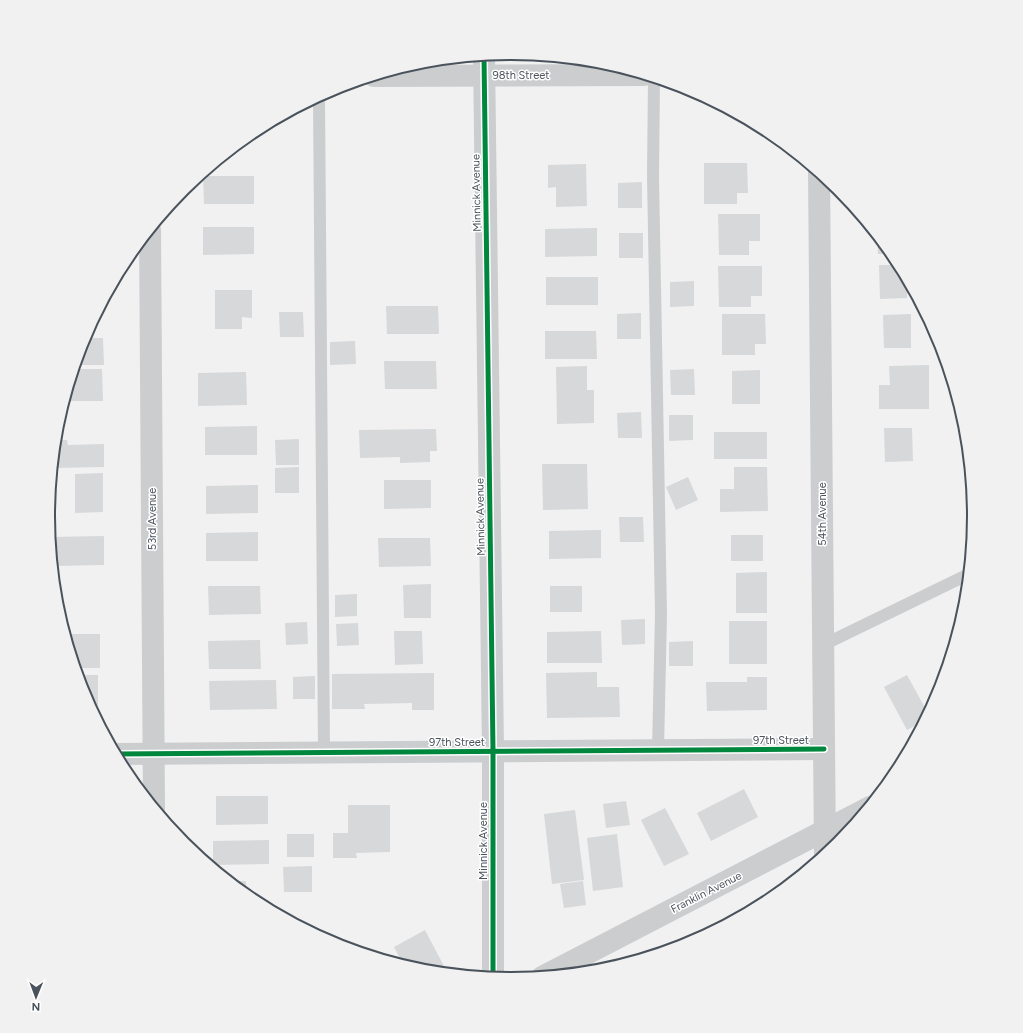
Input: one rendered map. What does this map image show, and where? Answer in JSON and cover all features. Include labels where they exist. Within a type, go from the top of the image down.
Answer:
[{"type":"street","name":"98th Street","points":[[404,73],[484,66],[616,73]]},
{"type":"street","name":"Minnick Avenue","points":[[484,66],[493,752],[493,972]]},
{"type":"street","name":"54th Avenue","points":[[819,180],[825,848]]},
{"type":"street","name":"53rd Avenue","points":[[150,238],[154,800]]},
{"type":"street","name":"97th Street","points":[[122,754],[824,750]]},
{"type":"street","name":"Franklin Avenue","points":[[554,971],[858,813]]},
{"type":"lane","points":[[654,83],[654,192],[661,614],[658,750]]},
{"type":"lane","points":[[319,103],[324,752]]},
{"type":"lane","points":[[823,645],[964,576]]},
{"type":"building","points":[[704,163],[747,163],[748,193],[737,193],[737,204],[704,204]]},
{"type":"building","points":[[586,164],[587,206],[556,207],[556,187],[548,188],[548,165]]},
{"type":"building","points":[[208,176],[254,176],[254,204],[204,204],[203,180]]},
{"type":"building","points":[[642,182],[642,208],[618,208],[618,183]]},
{"type":"building","points":[[718,214],[760,214],[760,241],[749,241],[749,255],[719,255]]},
{"type":"building","points":[[203,227],[254,227],[254,254],[203,255]]},
{"type":"building","points":[[597,228],[597,256],[545,257],[545,229]]},
{"type":"building","points":[[619,233],[643,233],[643,258],[619,258]]},
{"type":"building","points":[[877,244],[885,254],[878,254]]},
{"type":"building","points":[[879,265],[892,265],[907,288],[907,298],[880,299]]},
{"type":"building","points":[[718,266],[762,266],[762,296],[751,296],[751,307],[719,307]]},
{"type":"building","points":[[546,277],[598,277],[598,305],[546,305]]},
{"type":"building","points":[[694,281],[694,306],[670,307],[670,282]]},
{"type":"building","points":[[215,290],[252,290],[252,318],[242,317],[242,329],[215,329]]},
{"type":"building","points":[[386,306],[438,306],[439,334],[387,334]]},
{"type":"building","points":[[279,312],[303,312],[304,337],[280,337]]},
{"type":"building","points":[[641,313],[641,339],[617,339],[617,314]]},
{"type":"building","points":[[722,314],[765,314],[766,344],[755,344],[755,355],[722,355]]},
{"type":"building","points":[[911,314],[911,348],[884,348],[883,315]]},
{"type":"building","points":[[545,331],[596,331],[597,359],[545,359]]},
{"type":"building","points":[[92,338],[103,338],[104,365],[81,365]]},
{"type":"building","points":[[355,341],[356,364],[330,365],[330,342]]},
{"type":"building","points":[[384,361],[436,361],[437,389],[385,389]]},
{"type":"building","points":[[929,365],[929,409],[879,409],[879,385],[890,385],[889,366]]},
{"type":"building","points":[[587,366],[587,390],[594,390],[594,423],[557,424],[556,367]]},
{"type":"building","points":[[79,369],[102,369],[103,401],[70,401]]},
{"type":"building","points":[[694,369],[695,395],[671,395],[670,370]]},
{"type":"building","points":[[760,370],[760,404],[732,404],[732,371]]},
{"type":"building","points":[[246,372],[247,405],[198,406],[198,373]]},
{"type":"building","points":[[641,412],[642,438],[618,438],[617,413]]},
{"type":"building","points":[[669,415],[693,415],[693,440],[669,441]]},
{"type":"building","points":[[257,426],[257,455],[205,455],[205,427]]},
{"type":"building","points":[[884,428],[912,428],[913,461],[885,462]]},
{"type":"building","points":[[436,429],[437,451],[430,451],[430,462],[400,463],[400,457],[360,458],[359,430]]},
{"type":"building","points":[[714,432],[767,432],[767,459],[714,459]]},
{"type":"building","points":[[299,439],[299,465],[276,465],[275,440]]},
{"type":"building","points":[[62,440],[67,440],[68,445],[104,444],[104,467],[58,468]]},
{"type":"building","points":[[542,464],[587,464],[588,509],[543,510]]},
{"type":"building","points":[[299,467],[299,493],[275,493],[275,468]]},
{"type":"building","points":[[734,467],[767,467],[768,511],[720,512],[720,489],[734,489]]},
{"type":"building","points":[[103,473],[103,512],[75,513],[75,474]]},
{"type":"building","points":[[688,477],[698,500],[676,510],[666,487]]},
{"type":"building","points":[[384,480],[431,480],[431,508],[384,509]]},
{"type":"building","points":[[258,485],[258,513],[206,514],[206,486]]},
{"type":"building","points":[[619,517],[643,517],[644,542],[620,542]]},
{"type":"building","points":[[601,530],[601,558],[549,559],[549,531]]},
{"type":"building","points":[[258,532],[258,561],[206,561],[206,533]]},
{"type":"building","points":[[731,535],[763,535],[763,561],[731,561]]},
{"type":"building","points":[[104,536],[104,565],[58,566],[56,537]]},
{"type":"building","points":[[378,538],[430,538],[431,566],[379,567]]},
{"type":"building","points":[[767,572],[767,613],[736,613],[736,573]]},
{"type":"building","points":[[431,584],[431,618],[404,618],[403,585]]},
{"type":"building","points":[[208,586],[260,586],[261,614],[209,615]]},
{"type":"building","points":[[550,586],[582,586],[582,612],[550,612]]},
{"type":"building","points":[[357,594],[357,616],[335,617],[335,595]]},
{"type":"building","points":[[645,619],[645,644],[622,645],[621,620]]},
{"type":"building","points":[[729,621],[767,621],[767,664],[729,664]]},
{"type":"building","points":[[307,622],[308,644],[286,645],[285,623]]},
{"type":"building","points":[[358,623],[359,645],[337,646],[336,624]]},
{"type":"building","points":[[394,631],[422,631],[423,664],[395,665]]},
{"type":"building","points":[[601,631],[602,663],[547,663],[547,632]]},
{"type":"building","points":[[71,634],[100,634],[100,668],[81,668]]},
{"type":"building","points":[[260,640],[261,669],[209,669],[208,641]]},
{"type":"building","points":[[693,641],[693,666],[669,666],[669,642]]},
{"type":"building","points":[[597,672],[597,687],[619,687],[620,717],[547,718],[546,673]]},
{"type":"building","points":[[434,673],[434,710],[412,710],[412,703],[364,704],[365,709],[332,709],[332,674]]},
{"type":"building","points":[[84,675],[98,675],[97,707]]},
{"type":"building","points":[[907,675],[925,708],[918,724],[907,730],[884,687]]},
{"type":"building","points":[[315,676],[315,699],[293,699],[293,677]]},
{"type":"building","points":[[747,677],[767,677],[767,710],[707,711],[706,682],[747,682]]},
{"type":"building","points":[[276,680],[277,709],[210,710],[209,681]]},
{"type":"building","points":[[744,789],[758,817],[711,841],[697,813]]},
{"type":"building","points":[[216,796],[268,796],[268,824],[216,825]]},
{"type":"building","points":[[626,801],[630,825],[606,828],[603,804]]},
{"type":"building","points":[[348,805],[390,805],[390,852],[356,853],[357,858],[333,858],[333,833],[348,833]]},
{"type":"building","points":[[665,808],[689,854],[664,866],[641,820]]},
{"type":"building","points":[[575,810],[584,880],[552,884],[544,814]]},
{"type":"building","points":[[287,834],[314,834],[314,857],[287,857]]},
{"type":"building","points":[[617,834],[623,887],[593,891],[587,838]]},
{"type":"building","points":[[269,840],[269,864],[217,865],[213,862],[213,841]]},
{"type":"building","points":[[312,866],[312,892],[284,892],[283,867]]},
{"type":"building","points":[[237,881],[246,881],[246,888]]},
{"type":"building","points":[[583,881],[586,905],[564,908],[560,884]]},
{"type":"building","points":[[425,930],[445,968],[400,959],[394,947]]},
{"type":"cycle path","points":[[484,61],[493,751],[493,972]]},
{"type":"cycle path","points":[[122,754],[824,749]]}]
